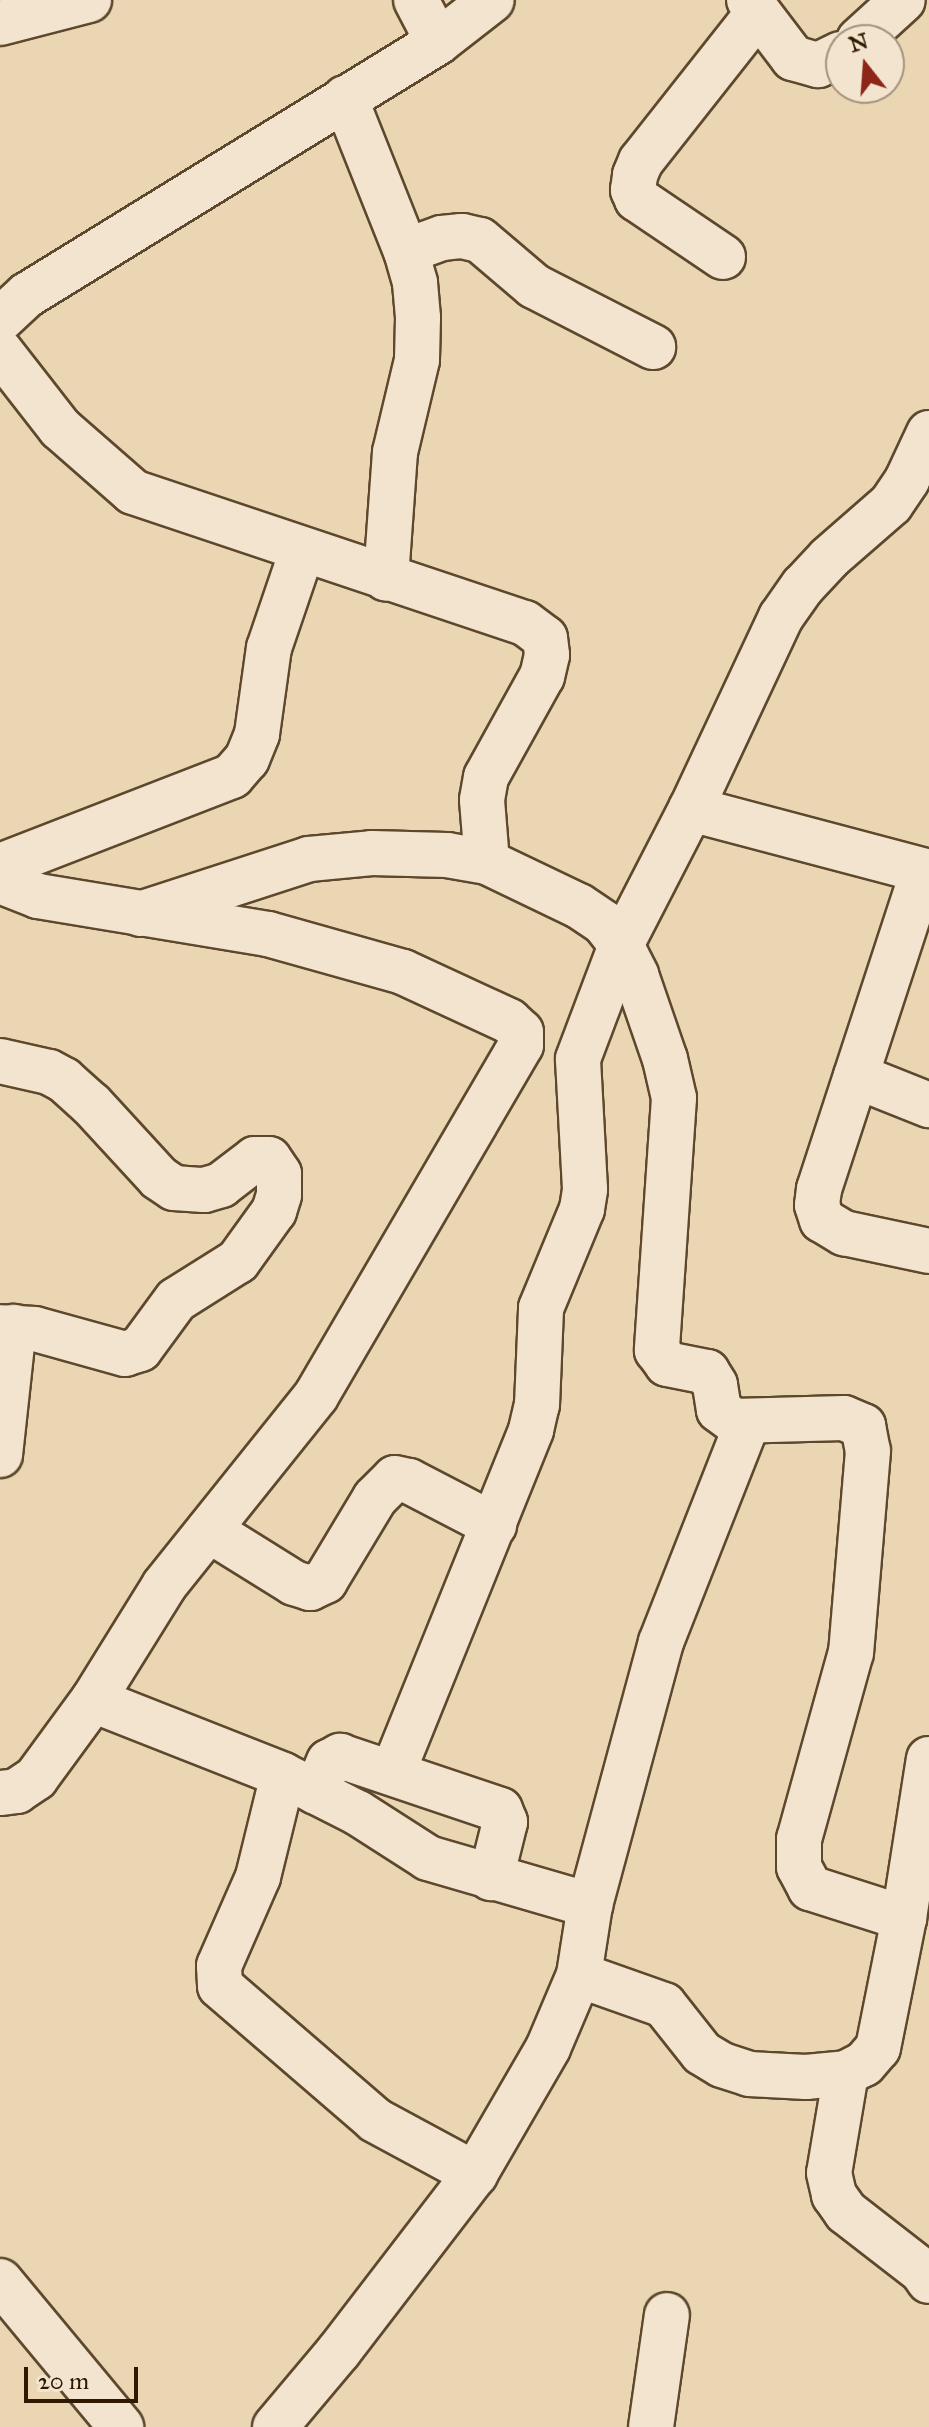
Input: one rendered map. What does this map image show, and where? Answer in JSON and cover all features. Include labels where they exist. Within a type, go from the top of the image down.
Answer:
[{"type":"street","points":[[0,23],[43,6],[89,0]]},
{"type":"street","points":[[416,0],[438,42]]},
{"type":"street","points":[[0,320],[27,295],[438,42],[492,0]]},
{"type":"street","points":[[877,24],[903,0]]},
{"type":"street","points":[[723,257],[637,199],[633,190],[641,161],[754,6],[793,58],[818,65],[825,62]]},
{"type":"street","points":[[345,98],[406,251],[415,283],[417,360],[395,452],[386,579]]},
{"type":"street","points":[[406,251],[442,238],[462,236],[480,240],[534,286],[653,347]]},
{"type":"street","points":[[0,351],[60,428],[119,483],[133,492],[525,623],[545,638],[547,655],[542,676],[486,777],[482,800],[487,862]]},
{"type":"street","points":[[393,1772],[531,1430],[537,1405],[541,1308],[582,1209],[586,1173],[578,1059],[621,945],[691,809],[781,617],[803,586],[918,481],[929,433]]},
{"type":"street","points":[[1,887],[232,776],[247,759],[257,734],[269,648],[302,551]]},
{"type":"street","points":[[691,809],[926,872],[819,1189],[817,1205],[822,1220],[844,1233],[929,1251]]},
{"type":"street","points":[[140,914],[309,859],[372,853],[447,855],[487,862],[579,906],[604,923],[621,945],[636,975],[665,1059],[674,1098],[657,1350],[667,1364],[707,1372],[715,1385],[719,1410],[734,1421],[747,1424],[844,1418],[863,1426],[868,1451],[851,1652],[799,1839],[799,1867],[810,1888],[904,1918]]},
{"type":"street","points":[[1,887],[140,914],[268,934],[403,972],[459,995],[509,1021],[521,1032],[578,1059]]},
{"type":"street","points":[[0,1793],[17,1791],[36,1778],[93,1700],[144,1613],[316,1396],[514,1061],[521,1045],[521,1032]]},
{"type":"street","points":[[0,1061],[49,1072],[64,1080],[91,1104],[159,1178],[174,1188],[195,1191],[221,1185],[255,1159],[269,1159],[279,1174],[279,1195],[274,1211],[238,1261],[176,1300],[140,1349],[125,1354],[57,1335],[7,1327],[0,1455]]},
{"type":"street","points":[[856,1076],[929,1105]]},
{"type":"street","points":[[275,2427],[339,2351],[475,2174],[548,2048],[579,1975],[590,1905],[661,1642],[747,1424]]},
{"type":"street","points":[[209,1530],[294,1583],[310,1588],[325,1581],[375,1498],[395,1478],[409,1481],[494,1525]]},
{"type":"street","points":[[93,1700],[300,1784],[428,1858],[590,1905]]},
{"type":"street","points":[[475,2174],[375,2120],[220,1986],[219,1966],[300,1784],[340,1756],[500,1810],[505,1822],[491,1878]]},
{"type":"street","points":[[579,1975],[664,2005],[702,2053],[722,2065],[749,2074],[776,2077],[846,2073],[864,2064],[878,2048],[904,1918],[929,1759]]},
{"type":"street","points":[[846,2073],[829,2173],[834,2195],[846,2212],[922,2271],[929,2281]]},
{"type":"street","points":[[0,2281],[121,2427]]},
{"type":"street","points":[[651,2427],[667,2315]]}]
